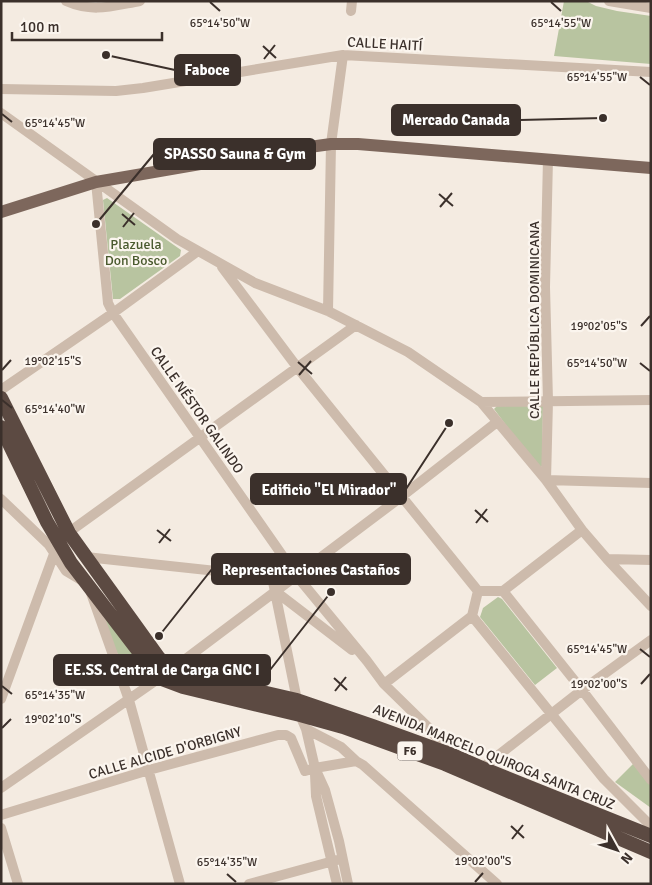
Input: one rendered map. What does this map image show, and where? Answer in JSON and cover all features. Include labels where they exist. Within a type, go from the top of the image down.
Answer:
[{"type":"highway","points":[[1,398],[60,542],[86,557],[158,658],[171,670]]},
{"type":"highway","points":[[1,427],[71,563],[159,678]]},
{"type":"highway","name":"AVENIDA MARCELO QUIROGA SANTA CRUZ","points":[[171,670],[297,700],[448,759],[651,852]]},
{"type":"highway","name":"AVENIDA MARCELO QUIROGA SANTA CRUZ","points":[[159,678],[183,687],[343,727],[448,759]]},
{"type":"highway","name":"AVENIDA MARCELO QUIROGA SANTA CRUZ","points":[[481,774],[651,836]]},
{"type":"main road","points":[[1,212],[96,182],[259,154],[331,144],[358,144],[651,168]]},
{"type":"street","points":[[66,1],[91,9],[140,1]]},
{"type":"street","points":[[609,1],[651,8]]},
{"type":"street","points":[[328,311],[331,144],[343,55]]},
{"type":"street","name":"CALLE HAITÍ","points":[[1,90],[116,91],[343,55],[651,72]]},
{"type":"street","points":[[1,113],[178,239],[255,283],[328,311],[408,352],[481,402],[546,480],[582,530],[651,606]]},
{"type":"street","name":"CALLE REPÚBLICA DOMINICANA","points":[[546,480],[548,400],[546,287],[548,159]]},
{"type":"street","name":"CALLE NÉSTOR GALINDO","points":[[96,182],[108,303],[113,313],[296,575],[384,684],[429,728],[448,759]]},
{"type":"street","points":[[1,390],[113,313],[198,251]]},
{"type":"street","points":[[220,264],[297,367],[478,591]]},
{"type":"street","points":[[1,499],[49,545],[60,542],[356,325]]},
{"type":"street","points":[[481,402],[651,400]]},
{"type":"street","points":[[1,788],[171,670],[401,497],[497,422]]},
{"type":"street","points":[[546,480],[651,483]]},
{"type":"street","points":[[478,591],[503,591],[582,530]]},
{"type":"street","points":[[1,698],[60,542]]},
{"type":"street","points":[[86,557],[272,577],[296,575]]},
{"type":"street","points":[[607,559],[651,560]]},
{"type":"street","points":[[272,577],[300,715],[306,729],[315,768],[316,796],[337,884]]},
{"type":"street","points":[[87,585],[129,700],[180,884]]},
{"type":"street","points":[[274,591],[367,661]]},
{"type":"street","points":[[384,684],[472,616],[478,591]]},
{"type":"street","points":[[503,591],[651,780]]},
{"type":"street","points":[[472,616],[604,779],[651,826]]},
{"type":"street","points":[[481,774],[582,690],[651,640]]},
{"type":"street","points":[[306,729],[341,747],[497,884]]},
{"type":"street","name":"CALLE ALCIDE D'ORBIGNY","points":[[1,815],[149,770],[278,735],[286,735],[291,738],[305,771],[315,768]]},
{"type":"street","points":[[315,768],[356,761]]},
{"type":"street","points":[[315,768],[325,790],[348,884]]},
{"type":"street","points":[[1,828],[18,884]]},
{"type":"street","points":[[249,884],[279,880],[342,858]]},
{"type":"green space","points":[[564,1],[586,1],[596,6],[617,11],[651,16],[651,64],[554,56]]},
{"type":"green space","name":"Plazuela Don Bosco","points":[[107,198],[181,250],[180,256],[120,299],[113,299],[103,200]]},
{"type":"green space","points":[[540,404],[543,406],[542,466],[537,467],[494,409],[498,405]]},
{"type":"green space","points":[[498,597],[502,599],[557,668],[535,685],[480,617],[483,608]]},
{"type":"green space","points":[[98,609],[145,669],[143,675],[134,678],[125,671]]},
{"type":"green space","points":[[635,762],[651,781],[651,808],[615,782]]},
{"type":"place","name":"Faboce","points":[[106,55]]},
{"type":"place","name":"Mercado Canada","points":[[603,118]]},
{"type":"place","name":"SPASSO Sauna & Gym","points":[[96,224]]},
{"type":"place","name":"Edificio \"El Mirador\"","points":[[449,423]]},
{"type":"place","name":"EE.SS. Central de Carga GNC I","points":[[331,592]]},
{"type":"place","name":"Representaciones Castaños","points":[[159,636]]}]
